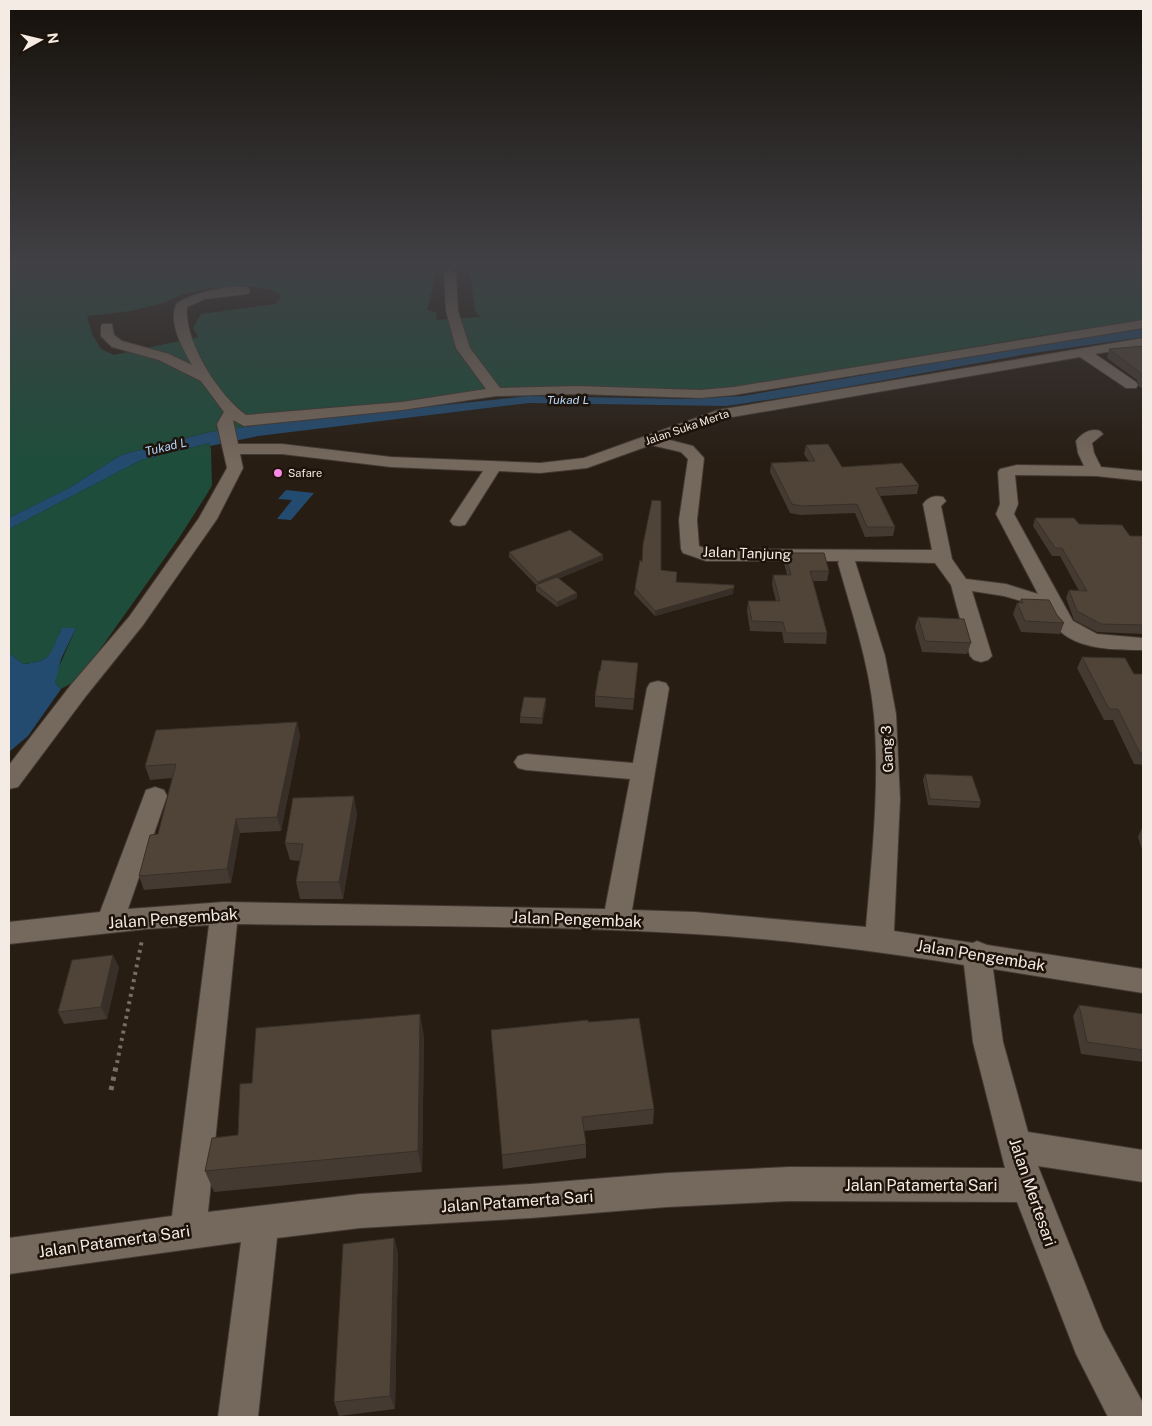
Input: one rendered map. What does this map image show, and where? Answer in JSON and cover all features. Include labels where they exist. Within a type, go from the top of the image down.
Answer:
[{"type":"street","points":[[107,329],[108,336],[117,344],[164,357],[206,378]]},
{"type":"street","points":[[9,781],[53,722],[136,621],[208,519],[235,468],[240,419],[206,378],[182,329]]},
{"type":"street","points":[[457,329],[463,348],[496,392]]},
{"type":"street","points":[[238,446],[226,427],[226,419],[402,406],[496,392],[577,390],[700,394],[754,389],[777,383],[1043,338],[1111,329]]},
{"type":"street","name":"Jalan Suka Merta","points":[[238,446],[307,451],[391,462],[540,468],[574,465],[613,454],[699,421],[735,412],[1143,342]]},
{"type":"street","points":[[1082,352],[1131,385]]},
{"type":"street","points":[[1095,434],[1084,441],[1084,446],[1088,459],[1096,471]]},
{"type":"street","name":"Jalan Tanjung","points":[[649,440],[687,449],[696,458],[687,534],[690,549],[698,553],[706,555],[926,555],[944,559]]},
{"type":"street","points":[[459,521],[493,467]]},
{"type":"street","points":[[1143,476],[1096,471],[1009,470],[1006,472],[1009,504],[1005,514],[1065,625],[1075,633],[1088,638],[1109,642],[1143,644]]},
{"type":"street","points":[[937,501],[932,504],[944,559],[960,584],[981,656]]},
{"type":"street","name":"Gang 3","points":[[847,563],[873,651],[885,714],[888,782],[879,940]]},
{"type":"street","points":[[960,584],[1006,590],[1052,604]]},
{"type":"street","points":[[617,920],[658,688]]},
{"type":"street","points":[[526,762],[643,772]]},
{"type":"street","points":[[110,922],[155,796]]},
{"type":"street","points":[[188,1231],[224,913]]},
{"type":"street","name":"Jalan Pengembak","points":[[9,932],[147,918],[224,913],[515,916],[695,923],[879,940],[978,953],[1143,981]]},
{"type":"street","name":"Jalan Mertesari","points":[[978,953],[988,1042],[1015,1146],[1028,1185],[1089,1341],[1129,1417]]},
{"type":"street","points":[[1015,1146],[1143,1166]]},
{"type":"street","name":"Jalan Patamerta Sari","points":[[9,1256],[188,1231],[360,1211],[696,1188],[790,1184],[1028,1185]]},
{"type":"street","points":[[238,1417],[261,1222]]},
{"type":"path","points":[[111,1090],[147,918]]},
{"type":"green space","points":[[9,329],[90,329],[101,349],[114,355],[198,337],[193,329],[1086,329],[731,388],[698,390],[515,387],[399,403],[302,410],[258,425],[210,432],[121,455],[69,488],[9,518]]},
{"type":"green space","points":[[209,443],[211,449],[212,485],[179,538],[79,679],[61,689],[55,683],[57,671],[76,628],[60,631],[52,652],[38,662],[23,664],[9,653],[9,529],[141,460]]},
{"type":"water","name":"Tukad L","points":[[1143,329],[1143,337],[1027,354],[819,392],[727,406],[529,403],[258,436],[210,446],[209,443],[141,460],[9,529],[9,518],[69,488],[121,455],[210,432],[258,425],[528,396],[687,399],[742,396]]},
{"type":"water","points":[[286,490],[314,493],[291,520],[277,519],[292,500],[278,499]]},
{"type":"water","points":[[62,628],[76,628],[61,659],[55,683],[61,689],[28,736],[9,752],[9,653],[23,664],[40,661],[46,658],[53,650]]},
{"type":"building","points":[[1143,346],[1143,378],[1140,372],[1109,349]]},
{"type":"building","points":[[828,444],[842,467],[902,463],[919,485],[876,488],[895,527],[867,527],[857,504],[801,506],[792,504],[771,463],[815,461],[806,445]]},
{"type":"building","points":[[652,500],[661,501],[661,570],[677,572],[676,582],[734,585],[734,588],[655,611],[635,588],[640,560],[642,562],[643,544]]},
{"type":"building","points":[[1035,518],[1074,518],[1079,524],[1122,525],[1130,536],[1143,536],[1143,625],[1101,624],[1077,611],[1069,590],[1087,591],[1062,548],[1055,548]]},
{"type":"building","points":[[570,530],[603,555],[538,582],[509,552]]},
{"type":"building","points":[[785,553],[824,553],[829,571],[810,571],[827,633],[786,633],[783,622],[752,621],[748,601],[780,601],[773,575],[791,575]]},
{"type":"building","points":[[557,577],[577,593],[557,602],[536,585]]},
{"type":"building","points":[[1021,599],[1049,600],[1064,623],[1025,621],[1017,603],[1023,603]]},
{"type":"building","points":[[918,617],[964,619],[971,643],[925,641]]},
{"type":"building","points":[[1082,657],[1125,658],[1134,674],[1143,674],[1143,753],[1140,753],[1118,709],[1109,709]]},
{"type":"building","points":[[602,660],[638,663],[634,699],[595,696]]},
{"type":"building","points":[[524,697],[546,698],[542,718],[520,717]]},
{"type":"building","points":[[297,722],[277,817],[236,819],[227,869],[139,876],[150,835],[158,834],[176,764],[145,766],[156,730]]},
{"type":"building","points":[[925,774],[972,776],[981,802],[930,799]]},
{"type":"building","points":[[354,796],[339,882],[296,882],[303,844],[285,843],[293,798]]},
{"type":"building","points":[[113,955],[101,1007],[58,1012],[72,960]]},
{"type":"building","points":[[1079,1005],[1143,1014],[1143,1050],[1087,1042]]},
{"type":"building","points":[[420,1014],[418,1151],[205,1171],[212,1138],[238,1135],[240,1084],[252,1083],[256,1028]]},
{"type":"building","points":[[639,1018],[654,1109],[582,1117],[586,1144],[502,1155],[491,1030],[588,1020],[588,1022]]},
{"type":"building","points":[[394,1238],[390,1396],[334,1402],[343,1244]]},
{"type":"place","name":"Safare","points":[[278,473]]}]
